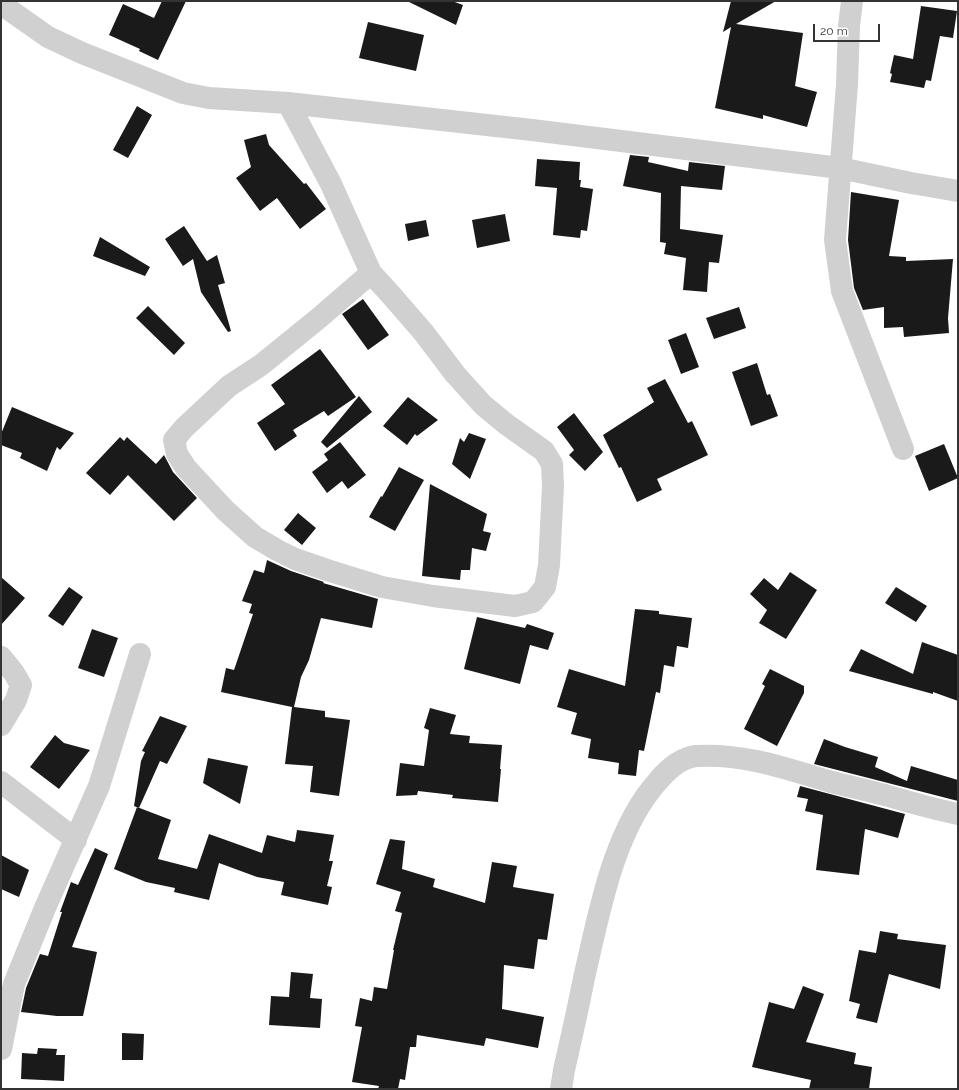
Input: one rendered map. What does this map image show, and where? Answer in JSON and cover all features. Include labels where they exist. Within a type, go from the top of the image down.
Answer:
[{"type":"street","points":[[852,1],[849,26],[847,84],[835,240],[842,291],[903,449]]},
{"type":"street","points":[[1,4],[48,38],[183,93],[208,98],[288,103],[540,131],[840,168],[958,191]]},
{"type":"street","points":[[288,103],[331,184],[371,273],[424,333],[455,374],[483,405],[506,424],[544,451],[552,464],[553,486],[549,565],[546,587],[533,602],[515,606],[441,597],[382,587],[295,559],[255,537],[226,511],[186,468],[177,454],[174,440],[184,428],[229,386],[261,364],[313,323],[371,273]]},
{"type":"street","points":[[1,1049],[14,984],[45,908],[99,786],[140,654]]},
{"type":"street","points":[[1,657],[14,673],[21,685],[16,700],[1,725]]},
{"type":"street","points":[[561,1089],[602,899],[620,847],[636,809],[650,789],[666,771],[675,764],[695,756],[712,756],[739,758],[774,764],[828,781],[958,814]]},
{"type":"street","points":[[1,782],[76,840]]},
{"type":"building","points":[[162,1],[186,1],[158,60],[139,51],[140,49],[109,35],[123,4],[154,18]]},
{"type":"building","points":[[407,1],[452,1],[463,5],[456,25]]},
{"type":"building","points":[[731,1],[776,1],[736,24],[803,33],[795,86],[817,92],[807,127],[763,115],[763,119],[715,108],[731,27],[723,32]]},
{"type":"building","points":[[921,6],[957,11],[953,38],[940,36],[931,81],[926,80],[924,88],[890,82],[892,74],[890,73],[894,55],[913,59]]},
{"type":"building","points":[[368,22],[424,35],[416,71],[359,58]]},
{"type":"building","points":[[137,106],[152,115],[128,158],[113,150]]},
{"type":"building","points":[[266,134],[269,145],[304,184],[306,183],[326,209],[300,229],[277,198],[260,211],[236,178],[251,167],[244,140]]},
{"type":"building","points":[[630,155],[649,157],[648,162],[688,171],[689,162],[725,166],[722,190],[681,186],[680,229],[723,235],[719,263],[709,262],[707,292],[683,290],[686,258],[664,254],[666,243],[660,242],[661,193],[623,186]]},
{"type":"building","points":[[537,159],[580,162],[580,187],[593,189],[587,231],[581,230],[580,238],[553,235],[557,188],[535,186]]},
{"type":"building","points":[[851,192],[899,200],[889,256],[906,257],[906,261],[953,259],[948,318],[949,333],[904,337],[903,327],[884,328],[884,307],[863,310],[854,288],[848,240]]},
{"type":"building","points":[[505,214],[510,241],[477,248],[472,220]]},
{"type":"building","points":[[426,220],[429,236],[408,241],[405,224]]},
{"type":"building","points":[[184,226],[207,261],[217,255],[225,283],[218,285],[231,331],[228,332],[201,292],[193,259],[183,266],[165,239]]},
{"type":"building","points":[[100,237],[150,267],[145,276],[93,256]]},
{"type":"building","points":[[363,299],[389,335],[368,350],[342,314]]},
{"type":"building","points":[[148,306],[185,343],[174,355],[136,318]]},
{"type":"building","points":[[739,307],[746,328],[714,339],[706,318]]},
{"type":"building","points":[[686,333],[699,367],[681,374],[668,340]]},
{"type":"building","points":[[320,349],[356,397],[328,416],[324,411],[293,430],[297,436],[275,451],[257,423],[285,404],[271,385]]},
{"type":"building","points":[[757,363],[767,395],[770,394],[778,416],[751,426],[732,372]]},
{"type":"building","points":[[665,379],[688,423],[692,421],[708,455],[657,479],[662,490],[637,502],[621,467],[619,468],[603,435],[654,402],[647,388]]},
{"type":"building","points":[[359,396],[372,412],[327,448],[321,442]]},
{"type":"building","points":[[408,397],[438,420],[417,436],[415,434],[407,445],[383,426]]},
{"type":"building","points":[[12,407],[74,433],[60,450],[57,447],[47,471],[20,458],[22,453],[1,445],[1,434]]},
{"type":"building","points":[[574,413],[603,452],[585,471],[569,455],[574,450],[557,427]]},
{"type":"building","points":[[469,433],[486,439],[470,479],[452,464],[460,438],[464,442]]},
{"type":"building","points":[[120,437],[124,441],[127,437],[156,464],[164,455],[173,472],[197,498],[174,521],[128,475],[110,495],[86,473]]},
{"type":"building","points":[[340,442],[366,475],[348,489],[342,481],[327,493],[312,472],[328,460],[324,454]]},
{"type":"building","points":[[944,444],[958,478],[929,491],[915,456]]},
{"type":"building","points":[[399,467],[424,480],[395,531],[369,517]]},
{"type":"building","points":[[430,484],[487,514],[483,531],[491,533],[486,551],[472,548],[470,570],[461,570],[460,580],[422,576]]},
{"type":"building","points":[[298,513],[316,528],[302,545],[284,530]]},
{"type":"building","points":[[267,560],[291,571],[324,582],[323,583],[378,599],[372,628],[321,618],[309,660],[301,677],[294,707],[325,711],[325,717],[350,720],[339,796],[310,792],[313,766],[285,764],[292,707],[221,692],[226,668],[234,670],[253,614],[249,613],[252,604],[242,601],[254,570],[264,573]]},
{"type":"building","points":[[790,572],[817,590],[786,639],[759,623],[767,610],[750,594],[764,578],[778,590]]},
{"type":"building","points":[[1,577],[25,598],[1,625]]},
{"type":"building","points":[[69,587],[83,597],[63,626],[48,616]]},
{"type":"building","points":[[896,587],[927,606],[916,622],[885,603]]},
{"type":"building","points":[[635,609],[659,611],[659,614],[692,618],[688,648],[677,646],[674,667],[664,665],[660,693],[656,692],[644,751],[639,750],[636,776],[618,774],[619,763],[588,758],[591,739],[571,734],[577,713],[557,707],[569,669],[625,686]]},
{"type":"building","points":[[477,617],[525,628],[527,624],[554,633],[548,650],[530,645],[520,684],[464,669]]},
{"type":"building","points":[[92,629],[118,638],[104,677],[78,668]]},
{"type":"building","points":[[922,642],[958,655],[958,701],[933,692],[933,694],[849,671],[861,649],[913,674]]},
{"type":"building","points":[[770,669],[804,686],[804,693],[777,746],[744,729],[765,686],[762,684]]},
{"type":"building","points":[[430,708],[456,715],[450,734],[470,736],[469,743],[502,745],[498,802],[452,798],[453,795],[418,791],[417,795],[396,796],[400,763],[424,766],[429,730],[424,728]]},
{"type":"building","points":[[160,716],[187,726],[167,764],[160,761],[139,808],[134,806],[141,761],[145,752],[142,751]]},
{"type":"building","points":[[55,735],[64,743],[90,750],[59,789],[30,767]]},
{"type":"building","points":[[824,739],[878,757],[875,767],[907,781],[911,766],[958,780],[958,801],[814,764]]},
{"type":"building","points":[[208,758],[248,766],[240,804],[203,783]]},
{"type":"building","points":[[800,786],[905,814],[898,838],[865,829],[859,875],[816,870],[823,815],[805,811],[808,799],[797,797]]},
{"type":"building","points":[[137,807],[171,820],[158,859],[197,869],[209,834],[262,853],[267,835],[295,842],[297,830],[334,835],[329,861],[333,861],[327,886],[332,887],[328,905],[281,895],[284,882],[257,877],[219,863],[209,900],[174,892],[175,888],[146,882],[114,869]]},
{"type":"building","points":[[390,839],[405,841],[402,869],[435,879],[433,887],[485,903],[492,862],[517,866],[513,887],[554,894],[547,940],[538,939],[534,969],[504,965],[502,1009],[544,1017],[538,1048],[486,1038],[484,1046],[417,1035],[416,1047],[410,1047],[405,1080],[400,1079],[398,1089],[378,1089],[379,1086],[352,1082],[362,1027],[355,1026],[360,998],[372,1001],[374,987],[387,989],[393,950],[402,913],[395,911],[401,892],[376,884]]},
{"type":"building","points":[[95,848],[108,854],[72,947],[97,952],[83,1016],[57,1016],[21,1012],[26,988],[40,954],[48,956],[62,912],[60,912],[71,882],[78,885]]},
{"type":"building","points":[[1,855],[29,870],[19,897],[1,889]]},
{"type":"building","points":[[880,931],[898,934],[897,939],[946,945],[940,989],[889,974],[877,1023],[856,1018],[860,1004],[849,1001],[859,950],[876,953]]},
{"type":"building","points":[[291,972],[313,974],[310,998],[322,999],[320,1028],[269,1025],[271,996],[289,997]]},
{"type":"building","points":[[803,986],[824,994],[806,1042],[856,1053],[854,1064],[872,1067],[869,1089],[809,1089],[811,1080],[752,1067],[769,1002],[794,1009]]},
{"type":"building","points":[[122,1033],[144,1034],[143,1060],[122,1060]]},
{"type":"building","points":[[38,1048],[57,1049],[56,1055],[65,1055],[64,1081],[21,1079],[22,1053],[37,1054]]}]
